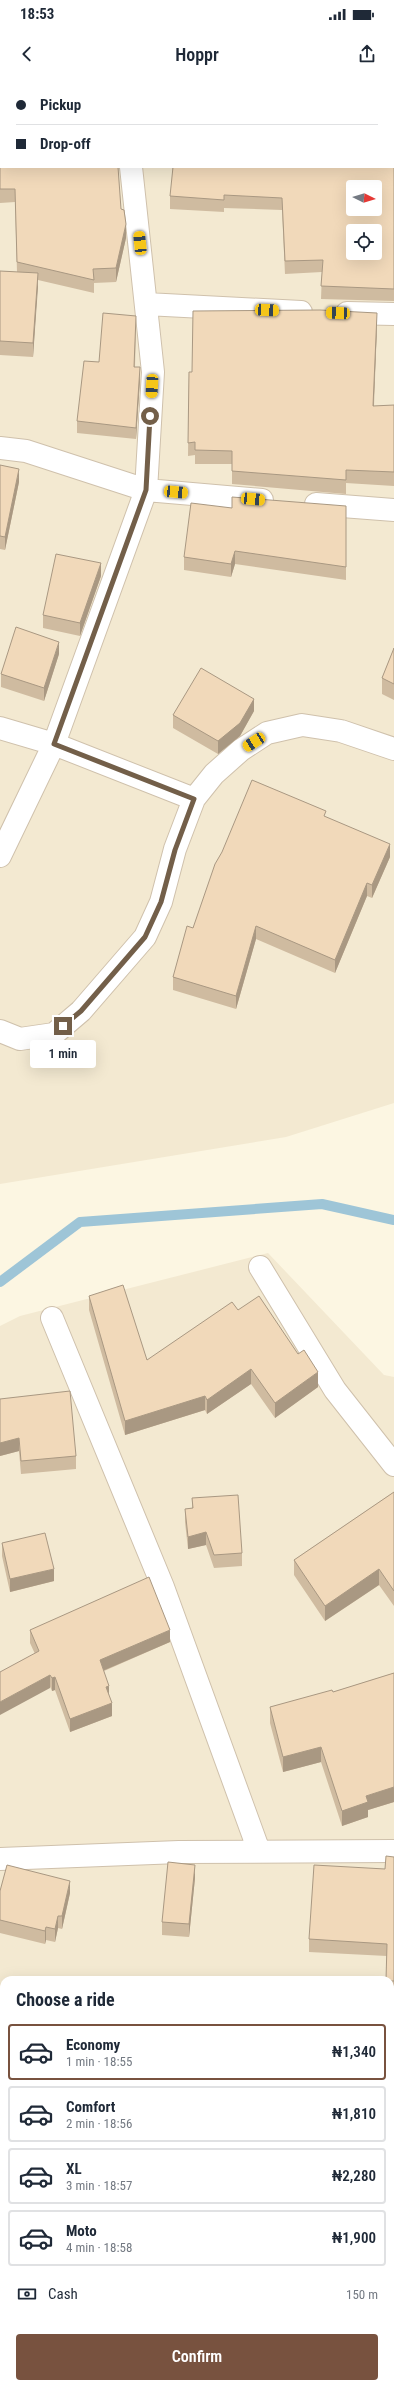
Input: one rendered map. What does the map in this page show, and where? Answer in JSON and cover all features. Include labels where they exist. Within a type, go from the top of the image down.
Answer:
[{"type":"street","points":[[0,856],[54,744],[146,490],[153,372],[131,168]]},
{"type":"street","points":[[146,304],[394,314]]},
{"type":"street","points":[[0,448],[26,451],[146,490],[394,510]]},
{"type":"street","points":[[0,1031],[20,1039],[54,1034],[81,1011],[145,937],[161,902],[175,850],[194,799],[214,774],[241,750],[267,733],[302,725],[341,731],[394,749]]},
{"type":"street","points":[[0,728],[54,744],[194,799]]},
{"type":"street","points":[[260,1267],[335,1390],[394,1465]]},
{"type":"street","points":[[52,1318],[163,1587],[259,1851]]},
{"type":"street","points":[[0,1859],[179,1852],[394,1851]]},
{"type":"shaded area","points":[[0,168],[394,168],[394,1103],[286,1137],[0,1184]]},
{"type":"shaded area","points":[[268,1253],[384,1375],[394,1377],[394,1976],[0,1976],[0,1326],[20,1316]]},
{"type":"building","points":[[0,168],[118,168],[121,209],[124,210],[126,224],[116,268],[93,269],[94,280],[17,262],[15,189],[0,189]]},
{"type":"building","points":[[173,168],[394,168],[394,289],[321,286],[323,260],[285,261],[282,198],[224,195],[224,200],[170,196]]},
{"type":"building","points":[[0,271],[38,273],[33,343],[0,341]]},
{"type":"building","points":[[320,310],[377,313],[373,406],[394,405],[394,472],[346,470],[346,480],[232,471],[232,451],[195,450],[195,442],[188,443],[189,372],[192,372],[193,311]]},
{"type":"building","points":[[103,313],[136,316],[134,367],[140,367],[136,428],[77,421],[84,361],[99,362]]},
{"type":"building","points":[[0,465],[19,469],[5,537],[0,536]]},
{"type":"building","points":[[232,497],[346,506],[346,567],[235,551],[231,564],[184,557],[191,503],[232,508]]},
{"type":"building","points":[[56,554],[101,563],[80,623],[43,615]]},
{"type":"building","points":[[16,627],[59,642],[44,688],[1,674]]},
{"type":"building","points":[[394,648],[394,684],[382,678]]},
{"type":"building","points":[[201,668],[254,699],[240,723],[218,741],[173,715]]},
{"type":"building","points":[[252,780],[326,811],[324,816],[390,844],[372,885],[367,883],[335,960],[256,926],[236,996],[173,977],[187,926],[193,928],[215,864],[222,852]]},
{"type":"building","points":[[123,1285],[147,1360],[232,1302],[238,1310],[259,1296],[298,1354],[304,1350],[318,1372],[275,1403],[251,1369],[207,1400],[205,1396],[125,1421],[89,1296]]},
{"type":"building","points":[[70,1391],[76,1456],[21,1461],[19,1438],[0,1443],[0,1399]]},
{"type":"building","points":[[394,1492],[394,1591],[379,1569],[325,1606],[294,1560]]},
{"type":"building","points":[[238,1495],[242,1553],[214,1555],[206,1532],[188,1537],[185,1509],[193,1508],[192,1498]]},
{"type":"building","points":[[45,1533],[54,1569],[10,1579],[2,1543]]},
{"type":"building","points":[[149,1577],[170,1630],[100,1660],[109,1686],[106,1687],[112,1703],[70,1719],[55,1677],[52,1678],[50,1675],[0,1702],[0,1672],[39,1651],[30,1630]]},
{"type":"building","points":[[394,1673],[394,1787],[366,1796],[368,1802],[342,1811],[321,1747],[283,1757],[270,1707],[332,1690],[333,1692]]},
{"type":"building","points":[[386,1856],[394,1857],[394,1976],[386,1976],[387,1944],[309,1939],[314,1865],[385,1869]]},
{"type":"building","points":[[168,1862],[195,1865],[189,1924],[162,1922]]},
{"type":"building","points":[[7,1865],[70,1881],[62,1916],[58,1916],[55,1929],[46,1927],[45,1931],[0,1920],[0,1891]]},
{"type":"waterway","points":[[0,1282],[80,1222],[322,1204],[394,1220]]},
{"type":"route","points":[[63,1026],[81,1011],[145,937],[161,902],[175,850],[194,799],[54,744],[146,490],[150,416]]}]
